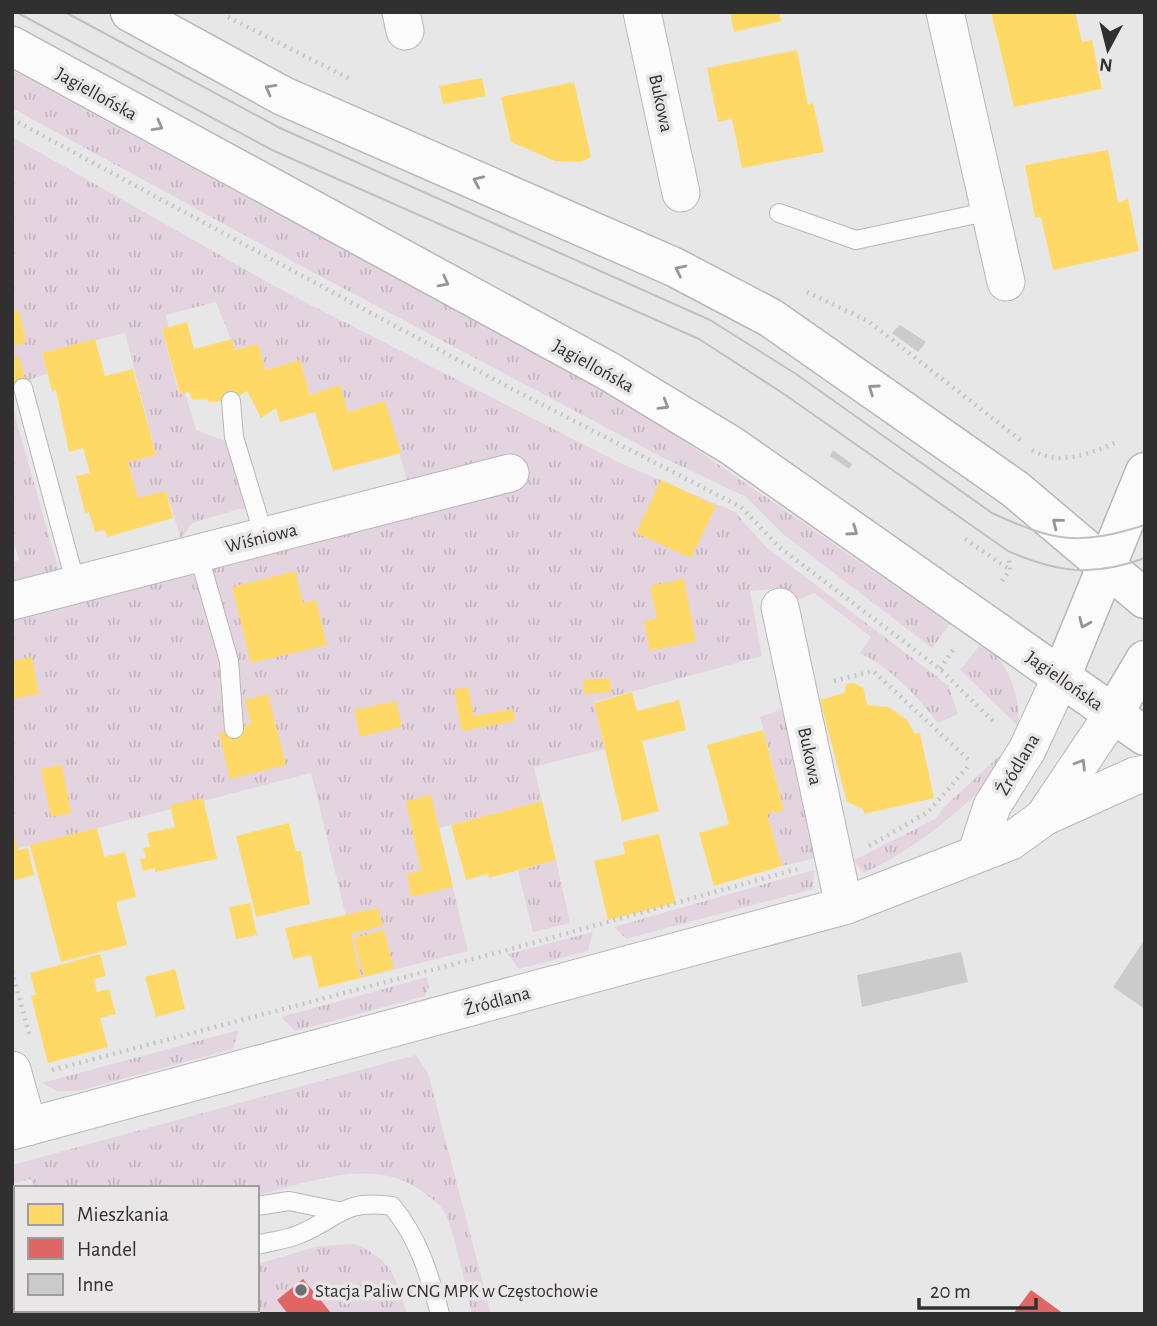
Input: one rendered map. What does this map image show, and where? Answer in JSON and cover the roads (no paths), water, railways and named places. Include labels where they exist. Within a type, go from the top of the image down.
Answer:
[{"type":"main road","points":[[130,12],[283,96],[674,267],[771,318],[1015,489],[1145,599]]},
{"type":"main road","name":"Jagiellońska","points":[[12,46],[621,379],[732,446],[1145,736]]},
{"type":"main road","points":[[1061,677],[1108,569],[1118,533],[1145,472]]},
{"type":"main road","points":[[1113,714],[1145,660]]},
{"type":"street","name":"Bukowa","points":[[642,12],[681,193]]},
{"type":"street","points":[[945,12],[1006,282]]},
{"type":"street","name":"Wiśniowa","points":[[12,601],[510,473]]},
{"type":"street","name":"Bukowa","points":[[780,607],[844,906]]},
{"type":"street","name":"Źródlana","points":[[977,852],[992,806],[1027,750],[1061,677]]},
{"type":"street","name":"Źródlana","points":[[1043,818],[1113,714]]},
{"type":"street","name":"Źródlana","points":[[20,1129],[844,906],[1011,841],[1043,818],[1135,776],[1145,774]]},
{"type":"street","points":[[20,1129],[28,1064]]},
{"type":"lane","points":[[779,212],[856,240],[990,211]]},
{"type":"lane","points":[[23,388],[76,585]]},
{"type":"lane","points":[[231,401],[234,437],[264,536]]},
{"type":"lane","points":[[198,553],[229,661],[234,729]]},
{"type":"lane","points":[[259,1206],[289,1201],[338,1211]]},
{"type":"lane","points":[[259,1244],[300,1235],[338,1211],[368,1203],[392,1206],[406,1224],[426,1263],[440,1314]]},
{"type":"tram line","points":[[16,12],[272,150],[699,339],[784,394],[1008,551],[1043,564],[1076,570],[1109,568],[1145,558]]},
{"type":"tram line","points":[[65,12],[280,128],[710,320],[796,374],[992,513],[1033,530],[1067,538],[1102,536],[1145,525]]},
{"type":"place","name":"Stacja Paliw CNG MPK w Częstochowie","points":[[301,1290]]}]
